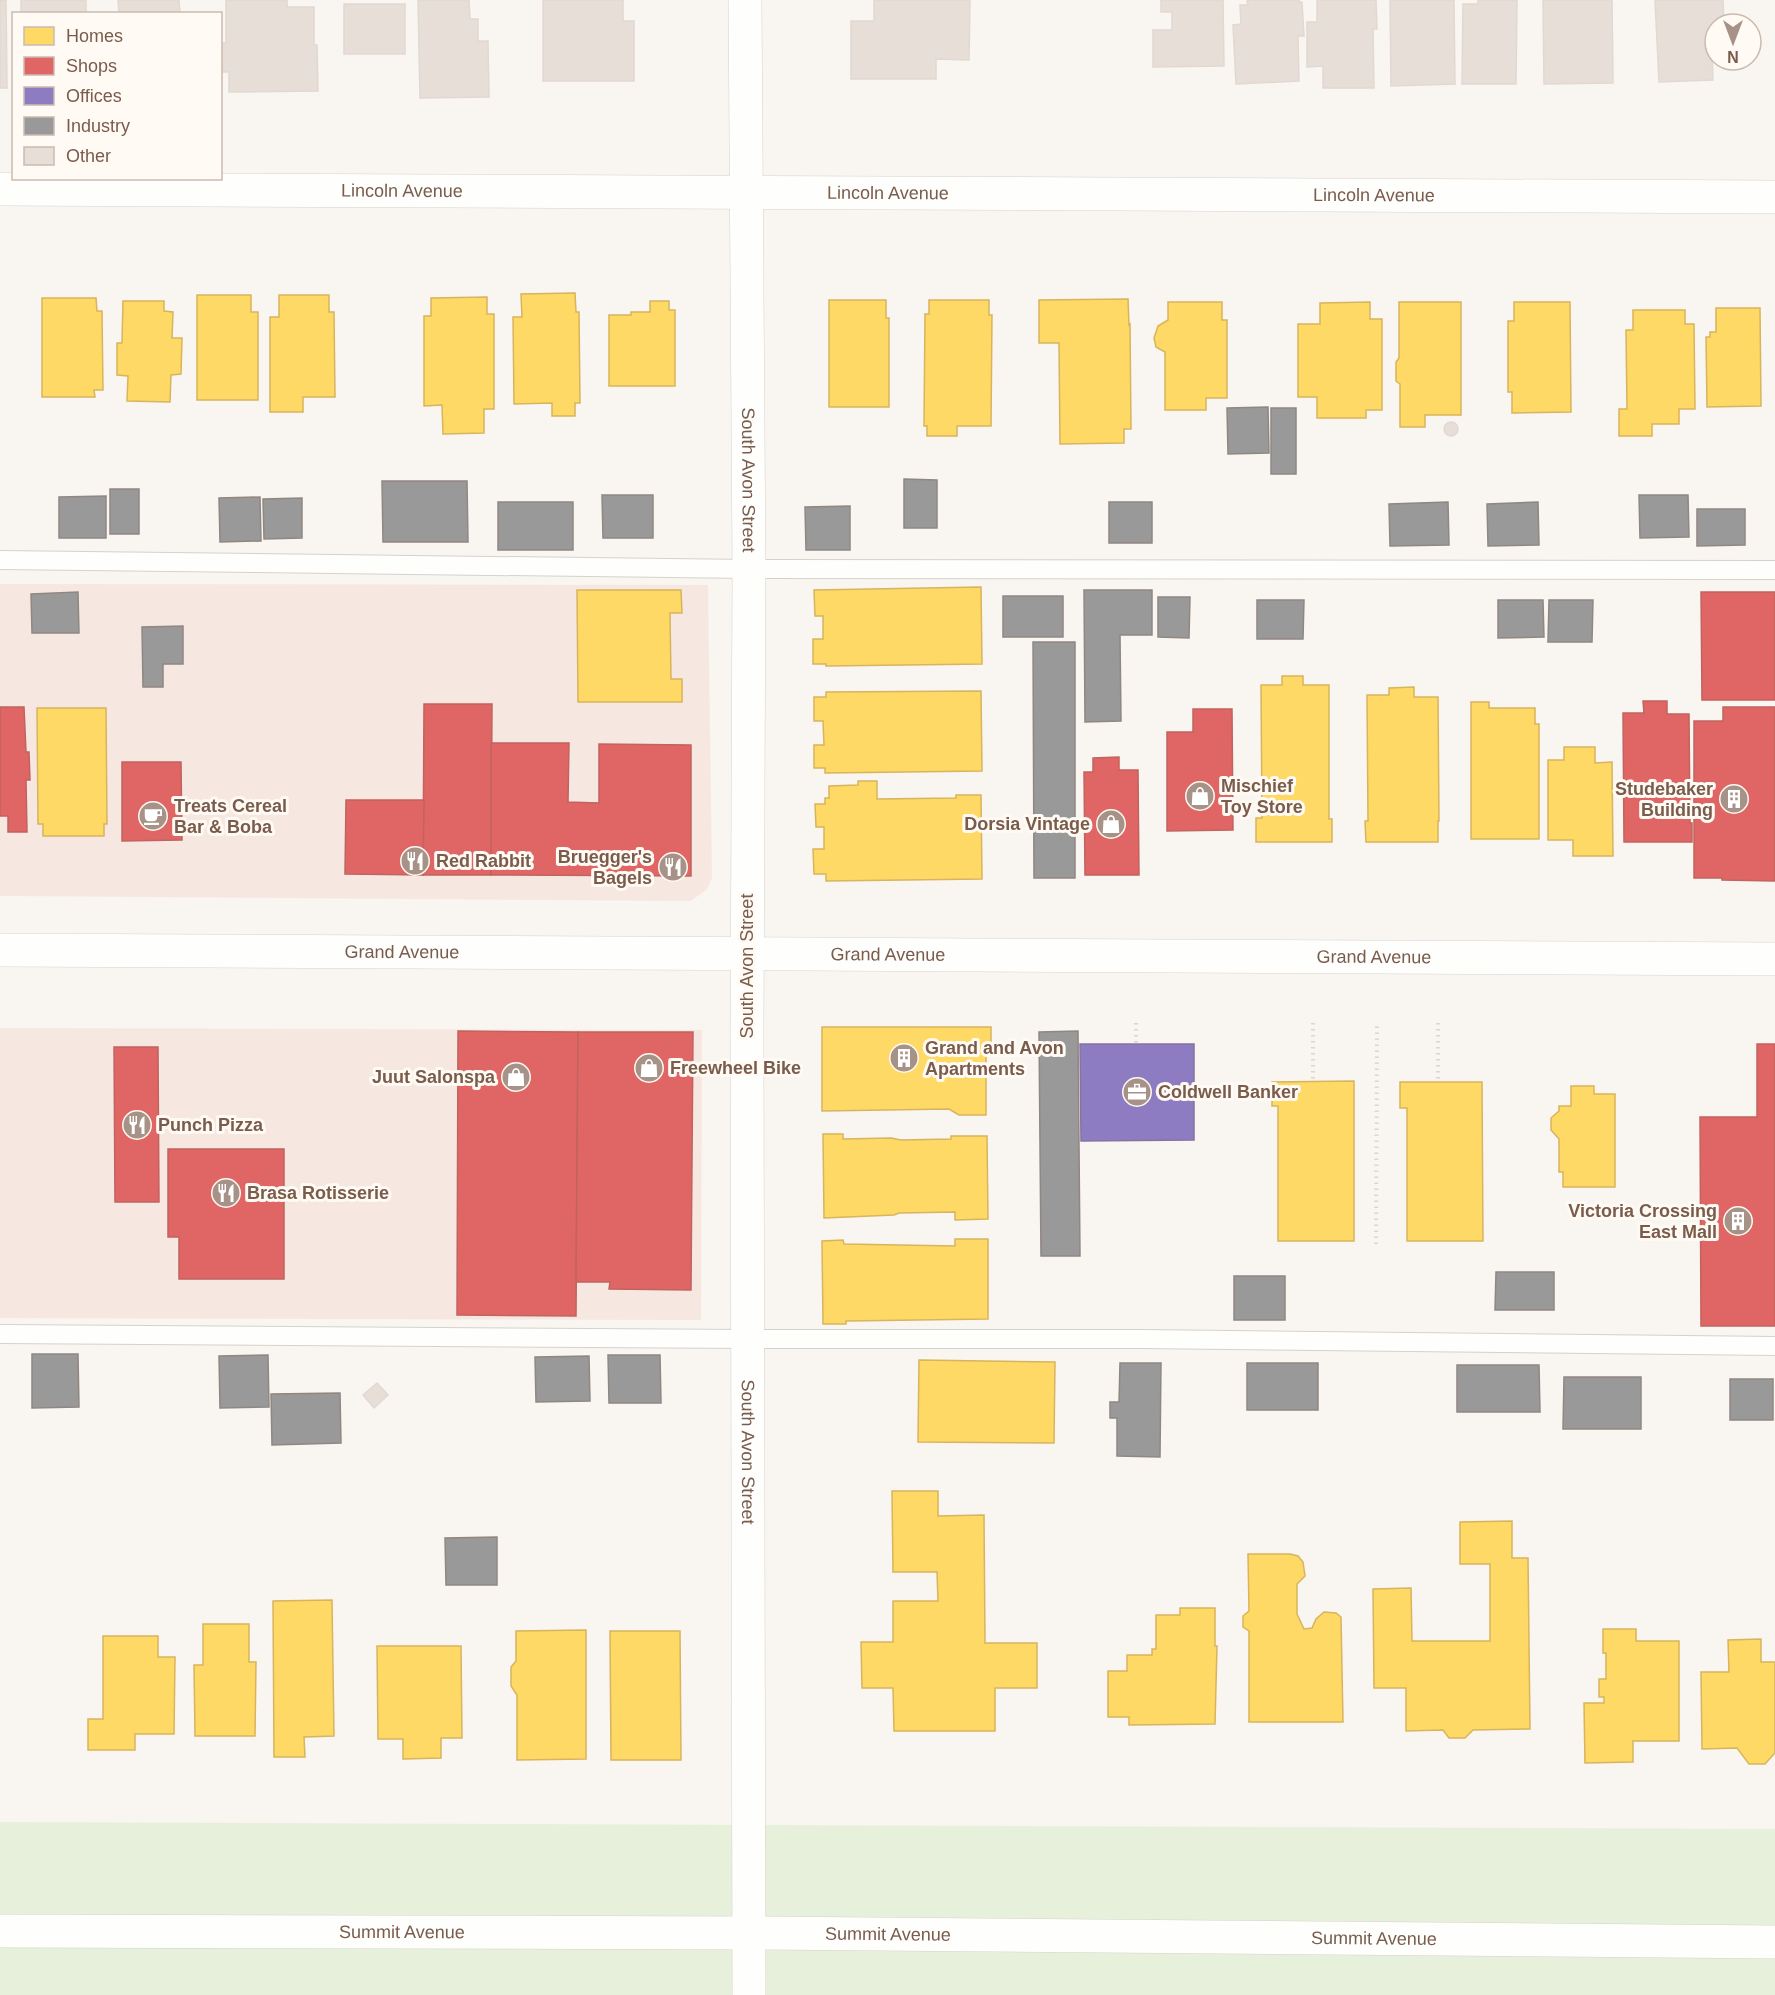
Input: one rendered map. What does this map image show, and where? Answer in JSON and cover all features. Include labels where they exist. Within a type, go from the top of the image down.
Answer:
[{"type":"street","name":"South Avon Street","points":[[745,0],[749,568],[747,954],[749,1995]]},
{"type":"street","name":"Lincoln Avenue","points":[[0,189],[1775,197]]},
{"type":"street","name":"Grand Avenue","points":[[0,950],[1775,959]]},
{"type":"street","name":"Summit Avenue","points":[[0,1931],[749,1933],[1775,1942]]},
{"type":"lane","points":[[0,560],[749,568],[1775,570]]},
{"type":"lane","points":[[0,1334],[1143,1339],[1775,1346]]},
{"type":"path","points":[[1136,1023],[1136,1044]]},
{"type":"path","points":[[1313,1023],[1313,1082]]},
{"type":"path","points":[[1376,1244],[1377,1023]]},
{"type":"path","points":[[1438,1023],[1438,1082]]},
{"type":"shaded area","points":[[0,584],[708,585],[712,878],[707,889],[691,901],[0,896]]},
{"type":"shaded area","points":[[0,1028],[702,1030],[701,1320],[0,1318]]},
{"type":"green space","points":[[0,1822],[1775,1829],[1775,1995],[0,1995]]},
{"type":"building: Homes","points":[[575,293],[576,312],[579,312],[580,403],[575,403],[575,416],[552,416],[552,403],[514,404],[513,317],[522,317],[521,294]]},
{"type":"building: Homes","points":[[197,295],[251,295],[251,312],[258,312],[258,400],[197,400]]},
{"type":"building: Homes","points":[[279,295],[329,295],[329,312],[334,312],[335,397],[303,397],[303,412],[270,412],[270,317],[279,317]]},
{"type":"building: Homes","points":[[487,297],[487,314],[494,314],[494,409],[484,409],[484,433],[443,434],[442,405],[424,406],[424,316],[431,316],[431,298]]},
{"type":"building: Homes","points":[[42,298],[96,298],[97,311],[102,311],[103,390],[94,390],[95,397],[42,397]]},
{"type":"building: Homes","points":[[1128,299],[1131,429],[1124,429],[1124,443],[1060,444],[1059,343],[1039,343],[1039,300]]},
{"type":"building: Homes","points":[[829,300],[886,300],[886,318],[889,318],[889,407],[829,407]]},
{"type":"building: Homes","points":[[929,300],[989,300],[989,315],[992,315],[991,426],[957,426],[957,436],[927,436],[927,426],[924,426],[925,314],[929,314]]},
{"type":"building: Homes","points":[[123,301],[164,301],[164,311],[173,312],[172,338],[182,338],[181,374],[171,375],[170,402],[127,401],[128,376],[117,375],[117,343],[122,343]]},
{"type":"building: Homes","points":[[650,301],[669,301],[669,310],[675,310],[675,386],[609,386],[609,315],[650,312]]},
{"type":"building: Homes","points":[[1168,302],[1222,302],[1222,320],[1227,320],[1227,398],[1206,398],[1206,410],[1165,410],[1165,352],[1156,347],[1154,338],[1158,326],[1168,320]]},
{"type":"building: Homes","points":[[1370,302],[1370,319],[1382,319],[1382,410],[1366,410],[1366,418],[1317,418],[1317,397],[1298,397],[1298,324],[1320,324],[1320,303]]},
{"type":"building: Homes","points":[[1399,302],[1461,302],[1461,415],[1425,415],[1425,427],[1400,427],[1400,384],[1396,381],[1396,362],[1399,358]]},
{"type":"building: Homes","points":[[1514,302],[1570,302],[1571,412],[1512,413],[1512,392],[1508,392],[1508,321],[1514,321]]},
{"type":"building: Homes","points":[[1716,308],[1760,308],[1761,406],[1707,407],[1706,337],[1710,337],[1710,332],[1716,332]]},
{"type":"building: Homes","points":[[1633,310],[1685,310],[1685,324],[1694,324],[1695,409],[1679,409],[1679,424],[1652,424],[1652,436],[1619,436],[1619,409],[1627,409],[1626,330],[1633,330]]},
{"type":"building: Homes","points":[[981,587],[982,664],[826,666],[826,664],[813,664],[813,639],[823,639],[823,616],[815,616],[814,590]]},
{"type":"building: Homes","points":[[577,590],[681,590],[682,613],[670,613],[671,679],[682,679],[682,702],[578,702]]},
{"type":"building: Homes","points":[[1282,676],[1303,676],[1303,685],[1329,685],[1329,819],[1332,819],[1332,842],[1256,842],[1256,818],[1262,818],[1261,685],[1282,685]]},
{"type":"building: Homes","points":[[1414,687],[1414,697],[1438,697],[1438,842],[1366,842],[1365,821],[1368,821],[1367,695],[1389,695],[1389,688]]},
{"type":"building: Homes","points":[[981,691],[982,771],[825,773],[825,768],[814,768],[814,745],[824,745],[823,721],[814,721],[814,697],[826,697],[826,692]]},
{"type":"building: Homes","points":[[1471,702],[1489,702],[1489,708],[1535,708],[1535,724],[1539,724],[1539,839],[1471,839]]},
{"type":"building: Homes","points":[[37,708],[106,708],[107,824],[104,824],[104,836],[43,836],[43,824],[38,824]]},
{"type":"building: Homes","points":[[1564,747],[1595,747],[1595,763],[1612,762],[1613,856],[1573,856],[1573,840],[1548,840],[1548,760],[1564,760]]},
{"type":"building: Homes","points":[[858,781],[877,781],[877,799],[956,798],[956,795],[981,795],[982,879],[826,881],[826,874],[814,874],[813,849],[824,849],[824,827],[816,827],[815,804],[825,804],[825,798],[829,798],[829,786],[858,785]]},
{"type":"building: Homes","name":"Grand and Avon Apartments","points":[[822,1027],[991,1027],[991,1042],[986,1042],[986,1115],[959,1115],[949,1109],[822,1111]]},
{"type":"building: Homes","points":[[1354,1081],[1354,1241],[1278,1241],[1278,1106],[1272,1106],[1272,1082]]},
{"type":"building: Homes","points":[[1400,1082],[1482,1082],[1483,1241],[1407,1241],[1407,1108],[1400,1108]]},
{"type":"building: Homes","points":[[1571,1086],[1594,1086],[1594,1094],[1615,1094],[1615,1187],[1563,1187],[1563,1172],[1559,1172],[1559,1139],[1551,1130],[1551,1118],[1559,1111],[1559,1106],[1571,1106]]},
{"type":"building: Homes","points":[[823,1134],[843,1134],[843,1139],[891,1138],[901,1140],[987,1136],[988,1219],[955,1220],[955,1212],[824,1218]]},
{"type":"building: Homes","points":[[955,1239],[988,1239],[988,1319],[846,1321],[846,1324],[823,1324],[822,1241],[843,1240],[844,1244],[955,1246]]},
{"type":"building: Homes","points":[[919,1360],[1055,1362],[1054,1443],[918,1442]]},
{"type":"building: Homes","points":[[892,1491],[938,1491],[938,1516],[984,1515],[985,1643],[1037,1643],[1037,1688],[995,1688],[995,1731],[894,1731],[893,1688],[862,1688],[861,1642],[893,1642],[893,1601],[938,1601],[937,1572],[893,1572]]},
{"type":"building: Homes","points":[[1512,1521],[1512,1558],[1528,1558],[1530,1729],[1473,1730],[1465,1738],[1449,1738],[1443,1730],[1406,1731],[1406,1688],[1374,1688],[1373,1589],[1411,1588],[1412,1641],[1490,1641],[1490,1564],[1460,1564],[1460,1522]]},
{"type":"building: Homes","points":[[1248,1554],[1290,1554],[1298,1556],[1303,1562],[1305,1576],[1297,1584],[1297,1614],[1304,1629],[1312,1628],[1316,1619],[1324,1612],[1336,1613],[1341,1617],[1343,1722],[1249,1722],[1249,1631],[1243,1627],[1243,1616],[1249,1611]]},
{"type":"building: Homes","points":[[332,1600],[334,1736],[304,1737],[305,1757],[274,1757],[273,1601]]},
{"type":"building: Homes","points":[[1180,1608],[1215,1608],[1215,1646],[1217,1646],[1215,1724],[1129,1725],[1129,1717],[1108,1717],[1108,1671],[1127,1671],[1127,1655],[1152,1655],[1152,1649],[1156,1649],[1156,1615],[1180,1615]]},
{"type":"building: Homes","points":[[203,1624],[249,1624],[249,1662],[256,1662],[255,1736],[195,1736],[194,1665],[203,1665]]},
{"type":"building: Homes","points":[[1603,1629],[1636,1629],[1636,1641],[1679,1641],[1679,1741],[1633,1741],[1633,1762],[1585,1763],[1584,1703],[1604,1703],[1604,1697],[1599,1697],[1599,1679],[1606,1679]]},
{"type":"building: Homes","points":[[586,1630],[586,1759],[517,1760],[517,1695],[511,1686],[511,1667],[516,1661],[516,1631]]},
{"type":"building: Homes","points":[[610,1631],[680,1631],[681,1760],[611,1760]]},
{"type":"building: Homes","points":[[103,1636],[158,1636],[158,1657],[175,1657],[174,1734],[135,1734],[135,1750],[88,1750],[88,1719],[103,1719]]},
{"type":"building: Homes","points":[[1761,1639],[1761,1662],[1775,1662],[1775,1753],[1765,1764],[1749,1764],[1737,1748],[1702,1749],[1701,1672],[1729,1672],[1728,1640]]},
{"type":"building: Homes","points":[[377,1646],[461,1646],[462,1738],[441,1738],[441,1758],[403,1759],[403,1739],[378,1739]]},
{"type":"building: Shops","points":[[1701,592],[1775,592],[1775,700],[1702,700]]},
{"type":"building: Shops","points":[[1643,701],[1667,701],[1667,714],[1689,714],[1692,842],[1624,842],[1623,713],[1644,713]]},
{"type":"building: Shops","points":[[424,704],[492,704],[491,875],[423,875]]},
{"type":"building: Shops","points":[[0,707],[24,707],[30,780],[26,780],[27,832],[8,832],[8,816],[0,816]]},
{"type":"building: Shops","name":"Studebaker Building","points":[[1723,707],[1775,707],[1775,881],[1694,878],[1694,721],[1723,721]]},
{"type":"building: Shops","name":"Mischief Toy Store","points":[[1193,709],[1232,709],[1233,830],[1167,831],[1167,732],[1193,732]]},
{"type":"building: Shops","points":[[491,743],[569,743],[568,802],[599,803],[599,744],[691,745],[691,876],[491,875]]},
{"type":"building: Shops","name":"Dorsia Vintage","points":[[1119,757],[1119,770],[1138,770],[1139,875],[1085,875],[1084,772],[1093,772],[1093,758]]},
{"type":"building: Shops","points":[[122,762],[181,762],[182,840],[122,841]]},
{"type":"building: Shops","points":[[346,800],[424,800],[423,875],[345,874]]},
{"type":"building: Shops","points":[[458,1031],[578,1032],[576,1316],[457,1315]]},
{"type":"building: Shops","points":[[578,1032],[693,1032],[691,1290],[609,1289],[610,1282],[576,1282]]},
{"type":"building: Shops","name":"Victoria Crossing East Mall","points":[[1757,1044],[1775,1044],[1775,1326],[1701,1326],[1700,1117],[1757,1117]]},
{"type":"building: Shops","name":"Punch Pizza","points":[[114,1047],[158,1047],[159,1202],[115,1202]]},
{"type":"building: Shops","name":"Brasa Rotisserie","points":[[168,1149],[284,1149],[284,1279],[179,1279],[179,1237],[168,1237]]},
{"type":"building: Offices","name":"Coldwell Banker","points":[[1080,1044],[1194,1044],[1194,1140],[1081,1141]]},
{"type":"building: Industry","points":[[1268,407],[1269,453],[1228,454],[1227,408]]},
{"type":"building: Industry","points":[[1271,408],[1296,408],[1296,474],[1271,474]]},
{"type":"building: Industry","points":[[904,479],[937,480],[937,528],[904,528]]},
{"type":"building: Industry","points":[[382,481],[467,481],[468,542],[383,542]]},
{"type":"building: Industry","points":[[110,489],[139,489],[139,534],[110,534]]},
{"type":"building: Industry","points":[[602,495],[653,495],[653,538],[603,538]]},
{"type":"building: Industry","points":[[1639,495],[1688,495],[1689,537],[1640,538]]},
{"type":"building: Industry","points":[[106,496],[106,538],[59,538],[59,497]]},
{"type":"building: Industry","points":[[260,497],[261,541],[220,542],[219,498]]},
{"type":"building: Industry","points":[[302,498],[302,538],[264,539],[263,499]]},
{"type":"building: Industry","points":[[498,502],[573,502],[573,550],[498,550]]},
{"type":"building: Industry","points":[[1109,502],[1152,502],[1152,543],[1109,543]]},
{"type":"building: Industry","points":[[1448,502],[1449,545],[1390,546],[1389,504]]},
{"type":"building: Industry","points":[[1538,502],[1539,545],[1488,546],[1487,504]]},
{"type":"building: Industry","points":[[850,506],[850,550],[806,550],[805,507]]},
{"type":"building: Industry","points":[[1697,509],[1745,509],[1745,545],[1697,546]]},
{"type":"building: Industry","points":[[1084,590],[1152,590],[1152,635],[1120,635],[1121,721],[1085,722]]},
{"type":"building: Industry","points":[[78,592],[79,633],[32,633],[31,594]]},
{"type":"building: Industry","points":[[1003,596],[1063,596],[1063,637],[1003,637]]},
{"type":"building: Industry","points":[[1158,597],[1190,597],[1189,638],[1158,637]]},
{"type":"building: Industry","points":[[1257,600],[1304,600],[1303,639],[1257,639]]},
{"type":"building: Industry","points":[[1498,600],[1543,600],[1544,637],[1498,638]]},
{"type":"building: Industry","points":[[1549,600],[1593,600],[1592,642],[1548,642]]},
{"type":"building: Industry","points":[[183,626],[183,664],[163,664],[163,687],[143,687],[142,627]]},
{"type":"building: Industry","points":[[1033,642],[1075,642],[1075,878],[1034,878]]},
{"type":"building: Industry","points":[[1078,1031],[1080,1256],[1041,1256],[1039,1032]]},
{"type":"building: Industry","points":[[1496,1272],[1554,1272],[1554,1310],[1495,1310]]},
{"type":"building: Industry","points":[[1234,1276],[1285,1276],[1285,1320],[1234,1320]]},
{"type":"building: Industry","points":[[32,1354],[78,1354],[79,1407],[32,1408]]},
{"type":"building: Industry","points":[[268,1355],[269,1407],[220,1408],[219,1356]]},
{"type":"building: Industry","points":[[608,1355],[660,1355],[661,1403],[609,1403]]},
{"type":"building: Industry","points":[[589,1356],[590,1401],[536,1402],[535,1357]]},
{"type":"building: Industry","points":[[1120,1363],[1161,1363],[1160,1457],[1117,1456],[1117,1418],[1110,1418],[1110,1402],[1119,1402]]},
{"type":"building: Industry","points":[[1247,1363],[1318,1363],[1318,1410],[1247,1410]]},
{"type":"building: Industry","points":[[1457,1365],[1539,1365],[1540,1412],[1457,1412]]},
{"type":"building: Industry","points":[[1564,1377],[1641,1377],[1641,1429],[1563,1429]]},
{"type":"building: Industry","points":[[1730,1379],[1773,1379],[1773,1420],[1730,1420]]},
{"type":"building: Industry","points":[[340,1393],[341,1443],[272,1445],[271,1394]]},
{"type":"building: Industry","points":[[497,1537],[497,1585],[446,1585],[445,1538]]},
{"type":"building: Other","points":[[0,0],[6,0],[7,88],[0,88]]},
{"type":"building: Other","points":[[21,0],[86,0],[86,12],[21,12]]},
{"type":"building: Other","points":[[118,0],[179,0],[180,12],[119,12]]},
{"type":"building: Other","points":[[226,0],[287,0],[287,7],[314,7],[314,45],[317,45],[318,91],[229,92],[229,72],[222,72],[222,43],[226,43]]},
{"type":"building: Other","points":[[418,0],[469,0],[470,19],[478,19],[478,41],[488,41],[489,97],[420,98]]},
{"type":"building: Other","points":[[543,0],[623,0],[623,21],[634,21],[634,81],[543,81]]},
{"type":"building: Other","points":[[874,0],[970,0],[969,60],[936,59],[936,79],[851,79],[851,21],[874,21]]},
{"type":"building: Other","points":[[1161,0],[1223,0],[1224,66],[1153,67],[1153,30],[1172,30],[1172,12],[1161,12]]},
{"type":"building: Other","points":[[1247,0],[1299,0],[1302,2],[1304,36],[1298,36],[1299,81],[1236,84],[1233,25],[1241,24],[1240,5],[1248,5]]},
{"type":"building: Other","points":[[1317,0],[1376,0],[1377,29],[1373,29],[1374,88],[1323,88],[1323,66],[1307,67],[1307,22],[1317,22]]},
{"type":"building: Other","points":[[1390,0],[1454,0],[1455,84],[1391,86]]},
{"type":"building: Other","points":[[1478,0],[1517,0],[1516,84],[1462,84],[1463,4],[1478,4]]},
{"type":"building: Other","points":[[1543,0],[1612,0],[1613,83],[1544,84]]},
{"type":"building: Other","points":[[1655,0],[1723,0],[1724,12],[1703,12],[1703,72],[1713,72],[1713,80],[1659,82]]},
{"type":"building: Other","points":[[344,4],[405,4],[405,54],[344,54]]},
{"type":"building: Other","points":[[1448,422],[1454,422],[1458,429],[1454,436],[1448,436],[1444,432],[1444,426]]},
{"type":"building: Other","points":[[377,1383],[388,1395],[374,1408],[363,1395]]},
{"type":"place","name":"Mischief Toy Store","points":[[1200,796]]},
{"type":"place","name":"Studebaker Building","points":[[1734,799]]},
{"type":"place","name":"Treats Cereal Bar & Boba","points":[[153,816]]},
{"type":"place","name":"Dorsia Vintage","points":[[1111,824]]},
{"type":"place","name":"Red Rabbit","points":[[415,861]]},
{"type":"place","name":"Bruegger's Bagels","points":[[673,867]]},
{"type":"place","name":"Grand and Avon Apartments","points":[[904,1058]]},
{"type":"place","name":"Freewheel Bike","points":[[649,1068]]},
{"type":"place","name":"Juut Salonspa","points":[[516,1077]]},
{"type":"place","name":"Coldwell Banker","points":[[1137,1092]]},
{"type":"place","name":"Punch Pizza","points":[[137,1125]]},
{"type":"place","name":"Brasa Rotisserie","points":[[226,1193]]},
{"type":"place","name":"Victoria Crossing East Mall","points":[[1738,1221]]}]
